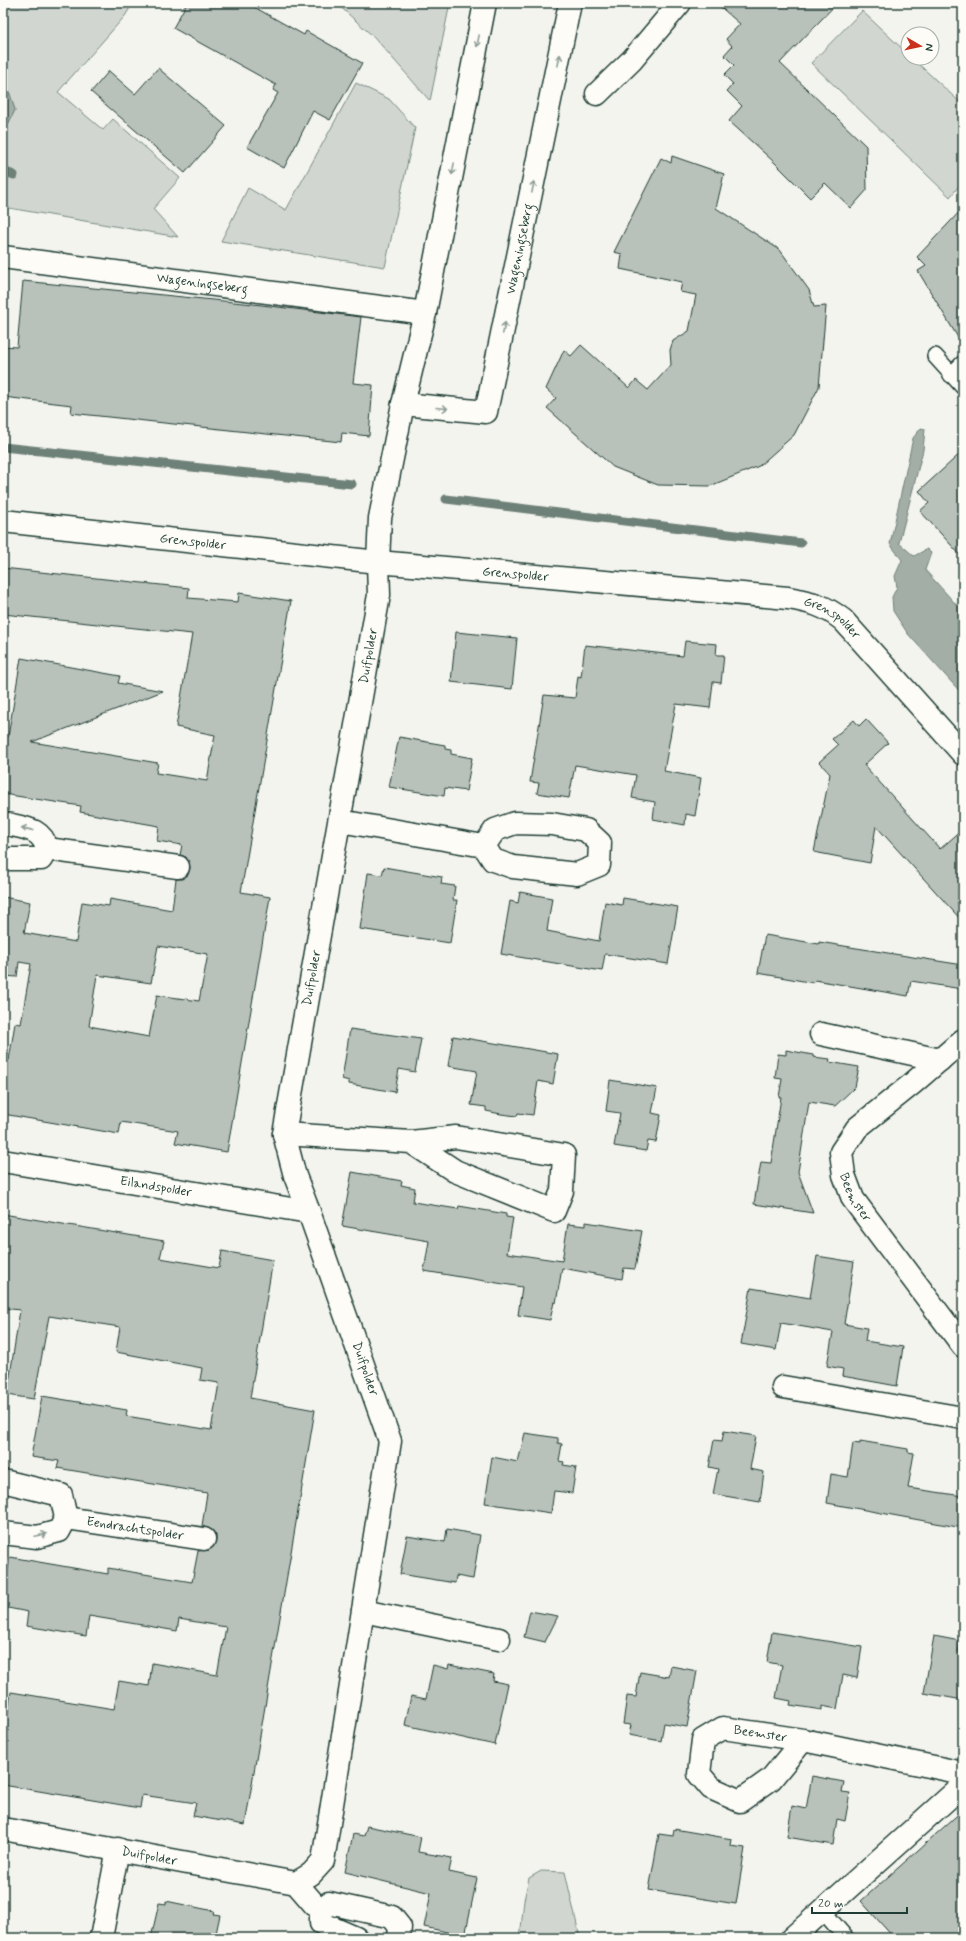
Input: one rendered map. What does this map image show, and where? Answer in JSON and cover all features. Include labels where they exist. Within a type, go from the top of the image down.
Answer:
[{"type":"street","points":[[378,562],[380,518],[403,404],[425,313],[485,3]]},
{"type":"street","name":"Wageningseberg","points":[[403,404],[486,412],[570,3]]},
{"type":"street","points":[[597,94],[632,60],[680,3]]},
{"type":"street","name":"Wageningseberg","points":[[3,257],[425,313]]},
{"type":"street","name":"Grenspolder","points":[[3,521],[378,562],[788,598],[815,603],[830,610],[843,620],[963,754]]},
{"type":"street","name":"Duifpolder","points":[[3,1829],[296,1883],[311,1874],[323,1861],[390,1441],[295,1176],[284,1134],[379,595],[378,562]]},
{"type":"street","points":[[340,821],[484,846],[494,860],[513,867],[577,874],[599,865],[600,843],[586,830],[552,824],[515,823],[495,830],[484,846]]},
{"type":"street","points":[[3,824],[37,832],[45,841],[47,849],[40,859],[3,859]]},
{"type":"street","points":[[47,849],[178,867]]},
{"type":"street","points":[[821,1034],[940,1060]]},
{"type":"street","name":"Beemster","points":[[963,1040],[857,1128],[841,1152],[844,1175],[853,1199],[963,1346]]},
{"type":"street","points":[[284,1134],[411,1142],[456,1136],[564,1155],[562,1190],[554,1211],[455,1172],[411,1142]]},
{"type":"street","name":"Eilandspolder","points":[[3,1161],[309,1212]]},
{"type":"street","points":[[783,1387],[963,1418]]},
{"type":"street","points":[[3,1480],[61,1495],[66,1518],[59,1531],[37,1537],[3,1533]]},
{"type":"street","name":"Eendrachtspolder","points":[[66,1518],[204,1539]]},
{"type":"street","points":[[363,1611],[499,1638]]},
{"type":"street","name":"Beemster","points":[[803,1740],[771,1779],[740,1801],[711,1788],[699,1774],[703,1740],[723,1728],[803,1740],[963,1773]]},
{"type":"street","points":[[792,1938],[963,1785]]},
{"type":"street","points":[[102,1938],[118,1849]]},
{"type":"street","points":[[296,1883],[321,1912],[321,1923],[356,1938]]},
{"type":"street","points":[[321,1912],[329,1903],[392,1917],[400,1927],[399,1938]]},
{"type":"lane","points":[[935,356],[963,387]]},
{"type":"lane","points":[[952,375],[963,363]]},
{"type":"lane","points":[[823,1911],[846,1938]]},
{"type":"shaded area","points":[[3,3],[133,3],[125,16],[58,92],[103,130],[113,119],[180,178],[153,209],[178,237],[3,207],[3,135],[15,110],[9,91],[3,83]]},
{"type":"shaded area","points":[[336,3],[450,3],[430,101],[375,38]]},
{"type":"shaded area","points":[[862,11],[900,47],[900,66],[921,66],[963,105],[963,181],[950,197],[811,63]]},
{"type":"shaded area","points":[[3,83],[9,91],[15,110],[3,135]]},
{"type":"shaded area","points":[[356,83],[389,99],[415,128],[385,267],[221,241],[248,188],[286,210]]},
{"type":"shaded area","points":[[921,428],[925,429],[923,450],[899,543],[914,556],[927,549],[931,553],[925,570],[963,612],[963,695],[908,634],[893,611],[892,597],[897,587],[895,576],[902,560],[890,544],[913,438]]},
{"type":"shaded area","points":[[541,1871],[565,1872],[580,1938],[520,1938],[524,1900],[529,1878]]},
{"type":"building","points":[[187,3],[247,3],[304,35],[306,31],[362,63],[330,120],[313,111],[284,168],[247,147],[278,93],[273,90],[276,85],[173,28]]},
{"type":"building","points":[[716,3],[837,3],[780,63],[866,146],[867,190],[851,208],[825,183],[810,198],[774,162],[729,121],[742,106],[727,91],[733,84],[724,75],[734,65],[724,55],[732,46],[726,39],[740,24]]},
{"type":"building","points":[[158,68],[226,126],[185,173],[91,92],[109,71],[135,94]]},
{"type":"building","points":[[672,156],[724,174],[716,208],[780,250],[809,290],[814,307],[826,306],[819,387],[794,435],[759,466],[710,486],[658,485],[613,467],[547,408],[556,398],[546,389],[564,350],[571,356],[581,345],[629,388],[636,380],[648,390],[671,365],[670,350],[673,341],[689,331],[696,295],[680,292],[682,282],[620,269],[622,254],[614,252],[661,158],[671,163]]},
{"type":"building","points":[[963,208],[963,346],[918,271],[926,266],[917,257]]},
{"type":"building","points":[[23,281],[253,304],[361,317],[353,383],[373,385],[369,436],[342,433],[341,442],[71,413],[72,405],[3,397],[3,346],[17,347]]},
{"type":"building","points":[[963,451],[963,558],[920,511],[929,503],[919,491]]},
{"type":"building","points":[[3,568],[189,588],[188,598],[238,602],[239,593],[291,601],[241,892],[270,897],[227,1152],[175,1143],[178,1131],[121,1122],[119,1134],[3,1114],[3,1059],[9,1060],[15,1023],[21,1024],[31,964],[19,962],[17,977],[3,976],[3,897],[30,902],[24,933],[76,942],[82,902],[109,906],[110,899],[172,910],[176,879],[182,879],[188,875],[190,868],[186,857],[180,855],[182,845],[157,841],[159,826],[80,812],[81,806],[3,794],[3,737],[8,737],[21,658],[120,676],[118,683],[163,691],[32,742],[158,763],[156,773],[207,781],[215,735],[176,727],[192,634],[3,614]],"holes":[[[158,946],[208,954],[199,1001],[157,995],[149,1037],[89,1026],[97,975],[151,983]]]},
{"type":"building","points":[[456,632],[517,638],[512,689],[451,682]]},
{"type":"building","points":[[685,641],[717,644],[716,655],[724,655],[721,683],[713,682],[710,708],[676,704],[664,771],[701,778],[695,816],[686,814],[685,825],[653,819],[655,802],[632,798],[636,775],[575,765],[569,798],[537,793],[539,783],[530,782],[544,695],[575,698],[578,676],[581,677],[585,645],[683,656]]},
{"type":"building","points":[[866,719],[888,743],[864,765],[940,849],[963,829],[963,922],[876,826],[870,863],[814,852],[830,774],[819,762],[838,745],[832,739],[854,720],[859,726]]},
{"type":"building","points":[[399,737],[445,745],[445,749],[451,750],[451,754],[472,758],[466,791],[445,788],[444,796],[389,787]]},
{"type":"building","points":[[384,867],[442,877],[441,884],[455,886],[453,900],[457,900],[450,943],[360,929],[368,873],[382,875]]},
{"type":"building","points":[[520,892],[552,898],[547,931],[599,941],[605,902],[622,905],[623,898],[678,907],[668,964],[605,954],[602,971],[501,954],[510,901],[518,903]]},
{"type":"building","points":[[765,935],[963,965],[962,989],[911,981],[908,996],[815,980],[814,983],[758,973]]},
{"type":"building","points":[[350,1029],[421,1039],[415,1072],[399,1069],[395,1092],[349,1084],[349,1081],[342,1079]]},
{"type":"building","points":[[453,1036],[558,1054],[553,1084],[538,1081],[533,1115],[518,1113],[517,1116],[501,1114],[486,1111],[486,1107],[471,1105],[477,1071],[448,1066]]},
{"type":"building","points":[[786,1050],[813,1055],[813,1057],[830,1059],[829,1062],[859,1067],[855,1087],[835,1106],[809,1102],[798,1172],[813,1213],[754,1204],[761,1162],[771,1163],[781,1097],[779,1097],[782,1079],[775,1078],[778,1054],[786,1055]]},
{"type":"building","points":[[610,1080],[657,1088],[652,1113],[661,1115],[656,1142],[648,1141],[646,1151],[614,1146],[620,1113],[606,1111]]},
{"type":"building","points":[[352,1172],[402,1181],[401,1185],[415,1188],[413,1202],[458,1209],[459,1206],[506,1214],[506,1217],[513,1218],[507,1253],[562,1261],[568,1224],[586,1226],[586,1222],[642,1231],[635,1269],[624,1268],[622,1279],[562,1268],[556,1303],[554,1302],[550,1320],[518,1315],[522,1287],[424,1271],[429,1241],[342,1226]]},
{"type":"building","points":[[3,1214],[164,1241],[160,1258],[219,1268],[222,1251],[273,1260],[250,1398],[315,1410],[245,1825],[193,1816],[196,1803],[142,1795],[140,1808],[3,1785],[3,1741],[11,1692],[114,1709],[119,1681],[149,1686],[152,1663],[217,1675],[226,1627],[179,1619],[177,1631],[89,1616],[86,1636],[26,1626],[28,1612],[3,1607],[3,1597],[10,1557],[108,1574],[108,1568],[192,1582],[198,1551],[209,1550],[213,1547],[216,1541],[216,1535],[212,1530],[202,1526],[207,1493],[57,1468],[59,1461],[31,1457],[42,1396],[127,1410],[126,1416],[211,1430],[219,1383],[200,1380],[202,1368],[116,1352],[120,1327],[49,1316],[34,1399],[7,1395],[20,1310],[3,1308]]},
{"type":"building","points":[[817,1256],[854,1262],[844,1324],[867,1328],[865,1341],[903,1347],[897,1386],[842,1376],[843,1369],[827,1366],[833,1332],[781,1323],[776,1350],[741,1344],[751,1288],[810,1298]]},
{"type":"building","points":[[724,1431],[756,1436],[750,1469],[764,1472],[760,1502],[713,1494],[718,1469],[709,1467],[714,1440],[722,1441]]},
{"type":"building","points":[[525,1433],[558,1438],[558,1443],[562,1444],[559,1461],[564,1462],[563,1465],[576,1467],[572,1493],[554,1491],[551,1513],[485,1503],[492,1457],[518,1462]]},
{"type":"building","points":[[860,1441],[908,1449],[908,1452],[914,1453],[908,1488],[963,1496],[963,1528],[827,1503],[831,1474],[848,1477],[853,1443],[860,1444]]},
{"type":"building","points":[[447,1529],[480,1535],[473,1579],[456,1576],[455,1583],[400,1574],[407,1536],[445,1542]]},
{"type":"building","points":[[530,1611],[558,1616],[545,1642],[524,1637]]},
{"type":"building","points":[[772,1632],[862,1647],[857,1678],[843,1675],[837,1709],[822,1706],[822,1710],[790,1705],[791,1701],[776,1698],[782,1665],[767,1662]]},
{"type":"building","points":[[934,1636],[960,1641],[958,1652],[963,1653],[963,1700],[924,1693]]},
{"type":"building","points":[[433,1665],[448,1669],[449,1665],[494,1674],[493,1681],[508,1684],[495,1745],[405,1725],[411,1696],[426,1699]]},
{"type":"building","points":[[671,1666],[697,1671],[687,1727],[664,1723],[661,1741],[629,1735],[631,1725],[623,1724],[627,1696],[636,1697],[640,1672],[669,1677]]},
{"type":"building","points":[[812,1776],[844,1782],[842,1792],[850,1793],[845,1821],[837,1819],[833,1845],[787,1837],[792,1806],[806,1809]]},
{"type":"building","points":[[963,1810],[963,1938],[894,1938],[861,1901]]},
{"type":"building","points":[[367,1826],[421,1837],[418,1852],[452,1858],[449,1872],[477,1878],[465,1936],[424,1927],[431,1893],[345,1872],[353,1834],[364,1836]]},
{"type":"building","points":[[674,1829],[732,1839],[731,1846],[745,1848],[736,1904],[649,1890],[659,1834],[673,1836]]},
{"type":"building","points":[[166,1901],[214,1911],[213,1914],[220,1915],[215,1938],[151,1938],[159,1903],[166,1904]]},
{"type":"waterway","points":[[3,171],[14,175]]},
{"type":"waterway","points":[[3,447],[352,484]]},
{"type":"waterway","points":[[446,499],[801,543]]}]
